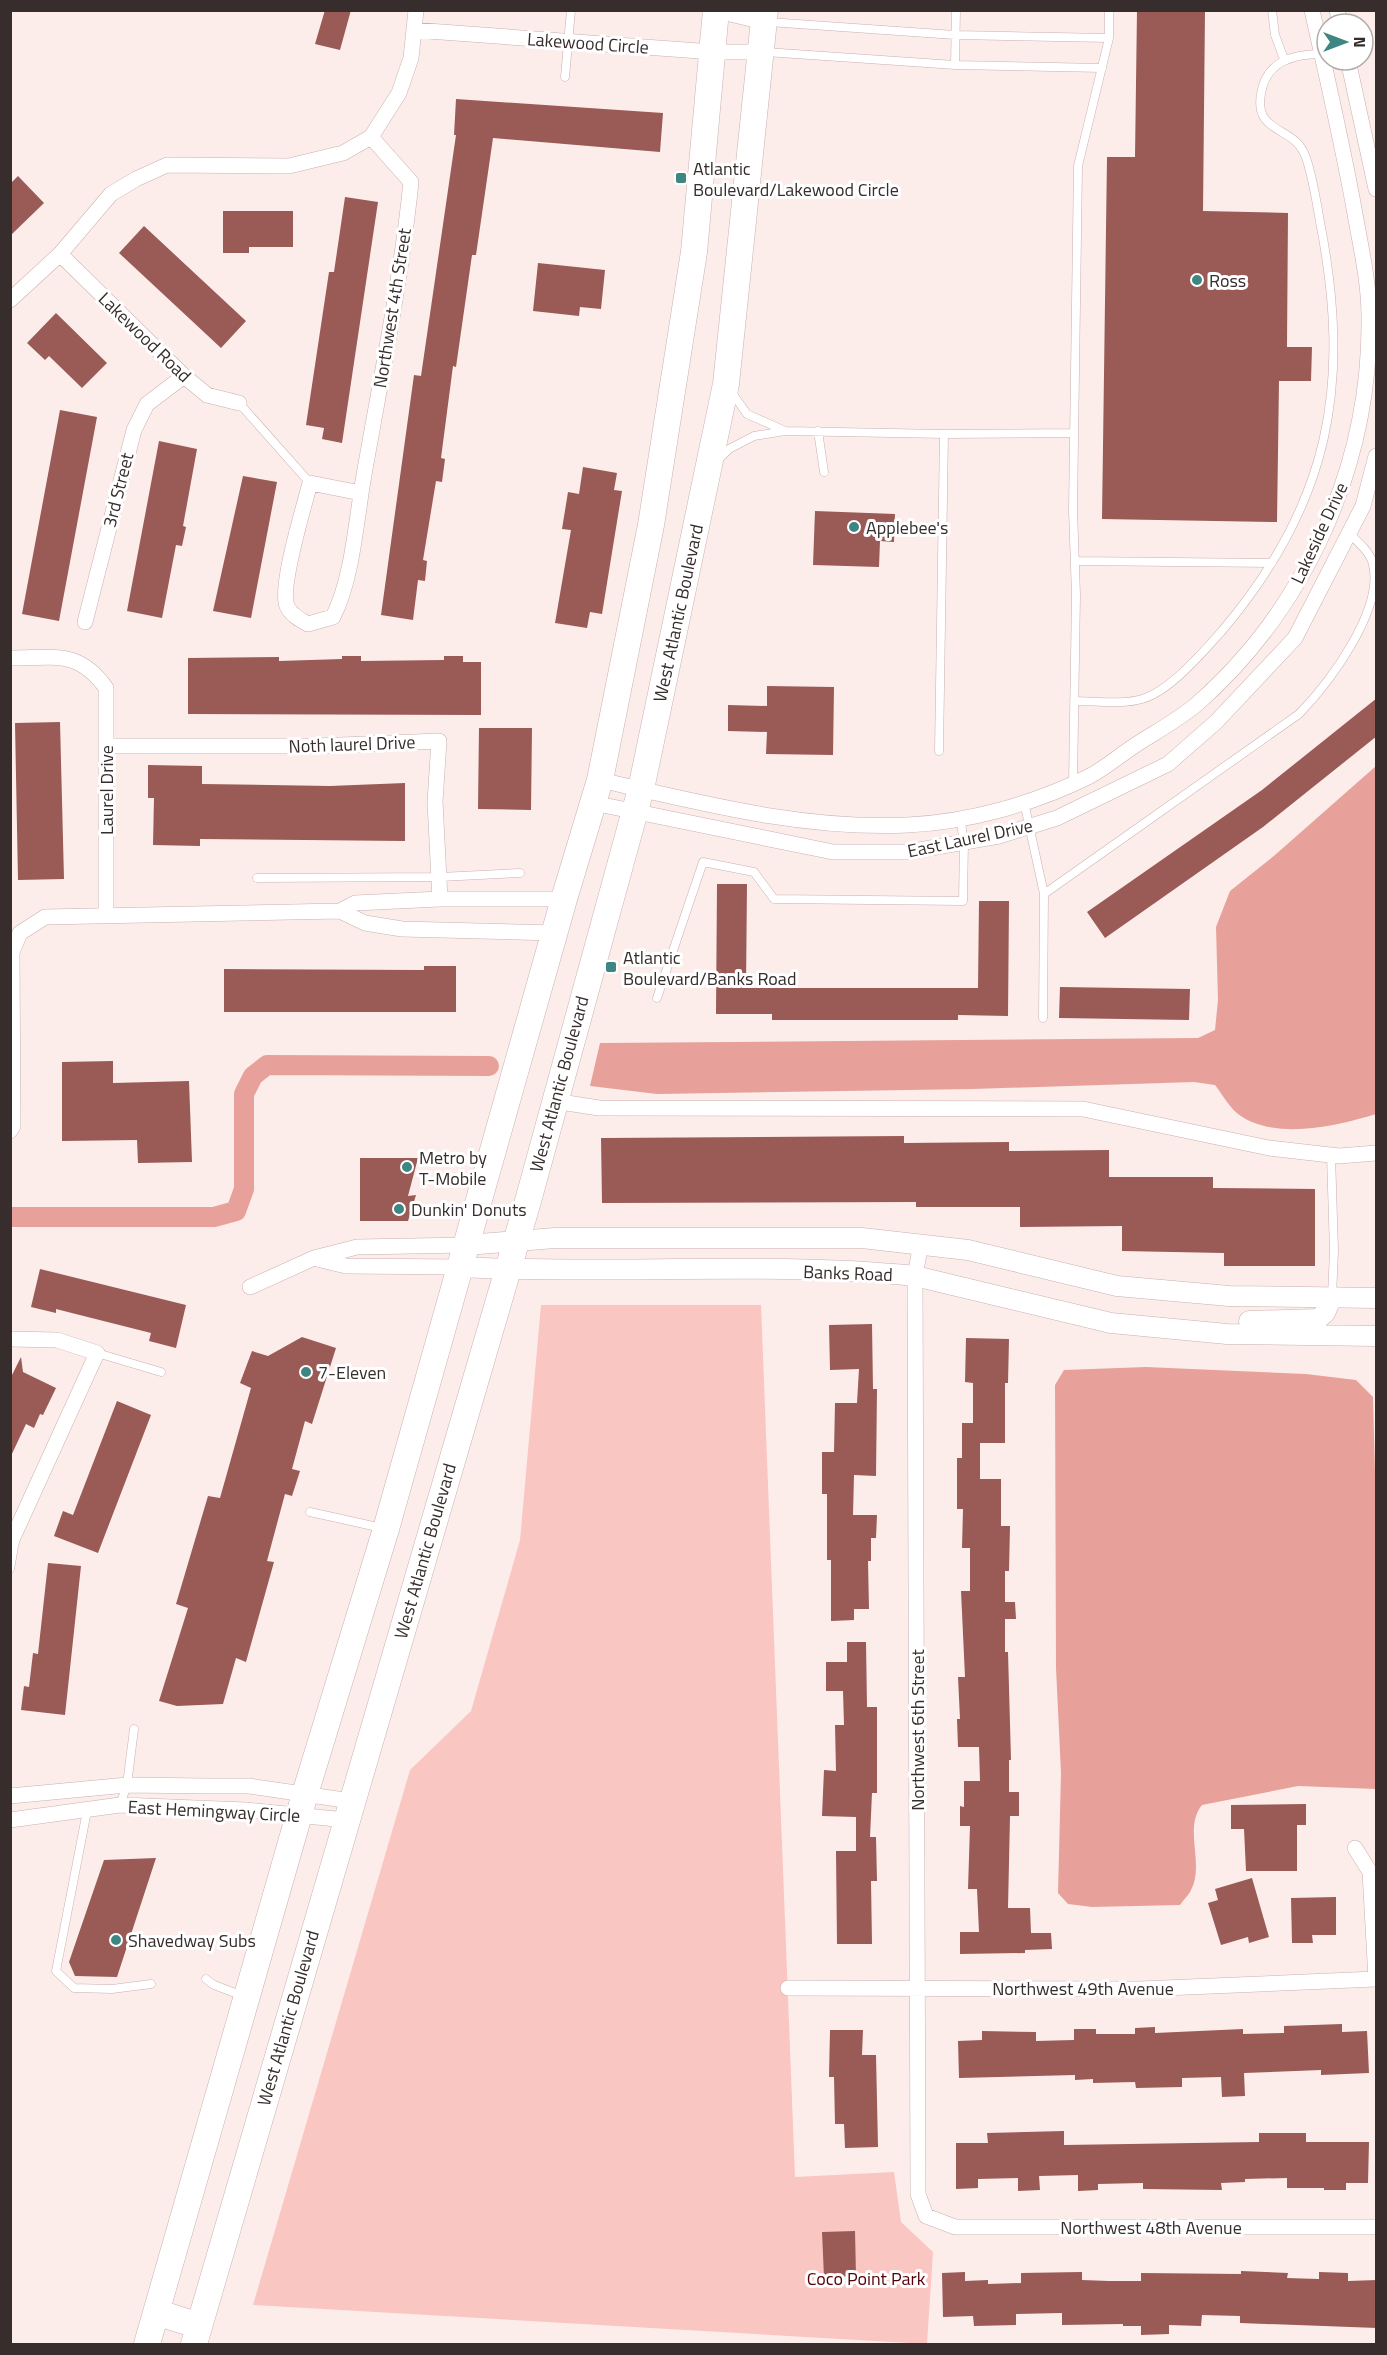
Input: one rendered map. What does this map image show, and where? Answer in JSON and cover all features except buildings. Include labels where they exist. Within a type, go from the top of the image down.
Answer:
[{"type":"main road","points":[[147,2344],[302,1804],[386,1529],[554,933],[597,791],[647,546],[694,252],[715,11]]},
{"type":"main road","name":"West Atlantic Boulevard","points":[[197,2335],[348,1810],[508,1270],[638,801],[726,384],[764,16]]},
{"type":"main road","points":[[156,2312],[197,2335]]},
{"type":"street","points":[[10,300],[60,254],[111,194],[166,165],[289,165],[343,153],[371,137],[399,93],[411,58],[416,10]]},
{"type":"street","points":[[715,11],[764,16]]},
{"type":"street","name":"Lakewood Circle","points":[[414,30],[713,52],[761,52]]},
{"type":"street","name":"Lakeside Drive","points":[[1196,705],[1279,612],[1298,580],[1339,500],[1363,405],[1369,315],[1365,265],[1327,72]]},
{"type":"street","points":[[1351,72],[1377,189]]},
{"type":"street","name":"Northwest 4th Street","points":[[310,483],[285,586],[287,606],[296,618],[308,624],[333,617],[342,599],[405,236],[411,182],[371,137]]},
{"type":"street","name":"Lakewood Road","points":[[60,254],[184,376],[207,395],[239,403]]},
{"type":"street","name":"3rd Street","points":[[85,622],[134,430],[147,404],[184,376]]},
{"type":"street","name":"Lakeside Drive","points":[[1216,722],[1295,638],[1363,506],[1377,456]]},
{"type":"street","points":[[310,483],[361,494]]},
{"type":"street","name":"Laurel Drive","points":[[10,658],[70,658],[93,670],[106,688],[106,915]]},
{"type":"street","name":"East Laurel Drive","points":[[597,791],[638,801],[836,824],[910,825],[1000,811],[1088,777],[1196,705]]},
{"type":"street","name":"East Laurel Drive","points":[[597,791],[833,852],[908,852],[964,842],[1057,818],[1168,764],[1216,722]]},
{"type":"street","name":"Noth laurel Drive","points":[[106,746],[316,746],[439,741],[435,802],[440,899]]},
{"type":"street","points":[[340,911],[355,903],[440,899],[564,900]]},
{"type":"street","points":[[10,1131],[13,1126],[12,952],[20,933],[45,917],[340,911],[365,923],[402,929],[554,933]]},
{"type":"street","points":[[554,1101],[599,1108],[1083,1108],[1269,1148],[1331,1155],[1377,1153]]},
{"type":"street","name":"Banks Road","points":[[314,1258],[346,1266],[463,1256],[516,1241],[555,1238],[797,1237],[921,1243],[1003,1258],[1117,1286],[1229,1296],[1377,1298]]},
{"type":"street","name":"Northwest 6th Street","points":[[921,1243],[915,1276],[918,1482],[918,2194],[926,2216]]},
{"type":"street","name":"Banks Road","points":[[250,1287],[314,1258],[357,1247],[463,1256],[508,1270],[855,1271],[915,1276],[1111,1323],[1227,1334],[1377,1336]]},
{"type":"street","points":[[1136,1326],[1194,1318],[1229,1321],[1318,1319],[1325,1313],[1332,1297]]},
{"type":"street","points":[[10,1339],[57,1340],[97,1353],[13,1538]]},
{"type":"street","name":"East Hemingway Circle","points":[[10,1796],[127,1785],[249,1786],[302,1804],[348,1810]]},
{"type":"street","name":"East Hemingway Circle","points":[[10,1820],[120,1805],[199,1807],[302,1804],[348,1810]]},
{"type":"street","points":[[1355,1848],[1370,1872],[1376,1979]]},
{"type":"street","name":"Northwest 49th Avenue","points":[[788,1988],[1140,1989],[1376,1979]]},
{"type":"street","name":"Northwest 48th Avenue","points":[[926,2216],[955,2227],[1377,2227]]},
{"type":"lane","points":[[565,77],[570,42],[571,10]]},
{"type":"lane","points":[[955,65],[956,10]]},
{"type":"lane","points":[[1072,783],[1078,166],[1109,38],[1109,10]]},
{"type":"lane","points":[[1272,10],[1275,35],[1284,59]]},
{"type":"lane","points":[[764,16],[955,35],[1109,38]]},
{"type":"lane","points":[[761,52],[955,65],[1102,68]]},
{"type":"lane","points":[[1074,700],[1142,699],[1163,689],[1205,650],[1249,598],[1272,563],[1310,491],[1325,442],[1331,390],[1334,329],[1320,222],[1303,151],[1293,140],[1274,129],[1263,116],[1260,95],[1267,74],[1284,59],[1296,55],[1315,54]]},
{"type":"lane","points":[[726,384],[747,414],[785,431]]},
{"type":"lane","points":[[239,403],[310,483]]},
{"type":"lane","points":[[708,471],[729,449],[743,441],[754,436],[785,431],[944,434],[1074,433]]},
{"type":"lane","points":[[818,431],[824,472]]},
{"type":"lane","points":[[939,751],[944,434]]},
{"type":"lane","points":[[1044,894],[1299,714],[1316,696],[1365,621],[1373,594],[1375,573],[1372,558],[1349,533]]},
{"type":"lane","points":[[1075,561],[1272,563]]},
{"type":"lane","points":[[1024,802],[1044,894],[1043,1018]]},
{"type":"lane","points":[[657,998],[703,862],[754,872],[774,899],[963,902],[964,842],[960,817]]},
{"type":"lane","points":[[257,878],[440,877],[520,873]]},
{"type":"lane","points":[[1331,1155],[1334,1251],[1332,1297]]},
{"type":"lane","points":[[97,1353],[161,1372]]},
{"type":"lane","points":[[310,1512],[386,1529]]},
{"type":"lane","points":[[10,1569],[13,1538]]},
{"type":"lane","points":[[120,1805],[127,1785],[134,1729]]},
{"type":"lane","points":[[87,1811],[56,1971],[74,1988],[112,1989],[151,1984]]},
{"type":"lane","points":[[206,1979],[214,1986],[247,1997]]},
{"type":"green space","name":"Coco Point Park","points":[[541,1305],[761,1305],[795,2177],[894,2172],[901,2222],[933,2252],[927,2344],[253,2305],[410,1770],[471,1711],[520,1540]]},
{"type":"shaded area","points":[[1376,766],[1376,1114],[1343,1123],[1306,1129],[1269,1127],[1238,1114],[1215,1085],[1194,1082],[973,1089],[657,1094],[590,1086],[600,1043],[1198,1038],[1215,1030],[1218,1000],[1216,927],[1230,891],[1275,855]]},
{"type":"shaded area","points":[[1146,1367],[1306,1374],[1356,1380],[1373,1397],[1376,1508],[1376,1789],[1298,1786],[1202,1805],[1194,1825],[1195,1880],[1190,1892],[1180,1905],[1092,1907],[1068,1904],[1058,1893],[1061,1773],[1056,1668],[1055,1385],[1064,1370]]},
{"type":"waterway","points":[[10,1217],[214,1217],[236,1211],[244,1189],[244,1094],[253,1076],[267,1065],[489,1066]]},
{"type":"place","name":"Atlantic Boulevard/Lakewood Circle","points":[[681,178]]},
{"type":"place","name":"Ross","points":[[1197,280]]},
{"type":"place","name":"Applebee's","points":[[854,527]]},
{"type":"place","name":"Atlantic Boulevard/Banks Road","points":[[611,967]]},
{"type":"place","name":"Metro by T-Mobile","points":[[407,1167]]},
{"type":"place","name":"Dunkin' Donuts","points":[[399,1209]]},
{"type":"place","name":"7-Eleven","points":[[306,1372]]},
{"type":"place","name":"Shavedway Subs","points":[[116,1940]]}]
